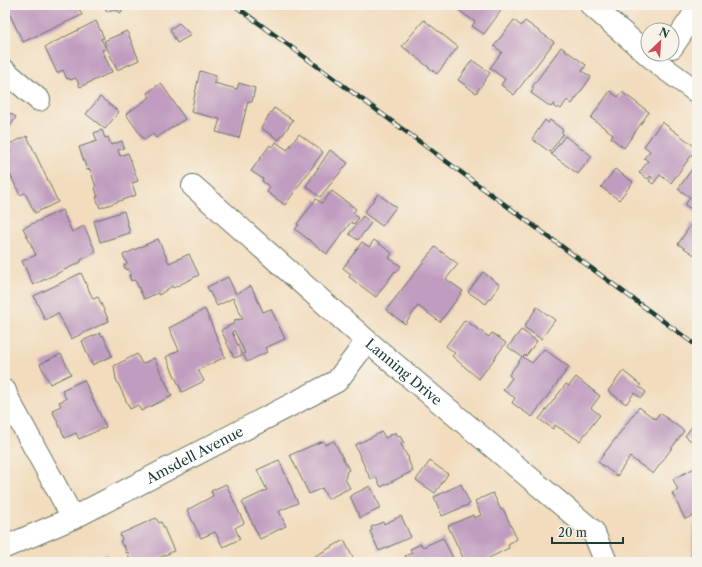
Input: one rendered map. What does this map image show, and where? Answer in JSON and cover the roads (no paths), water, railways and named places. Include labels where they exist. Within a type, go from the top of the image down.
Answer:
[{"type":"street","points":[[591,5],[640,37]]},
{"type":"street","points":[[680,36],[697,10]]},
{"type":"street","points":[[673,62],[697,92]]},
{"type":"street","points":[[5,71],[39,100]]},
{"type":"street","name":"Lanning Drive","points":[[193,186],[367,341],[593,532],[606,562]]},
{"type":"street","name":"Amsdell Avenue","points":[[5,547],[73,518],[338,382],[367,341]]},
{"type":"street","points":[[5,390],[7,397],[73,518]]},
{"type":"railway","points":[[234,5],[697,346]]}]
